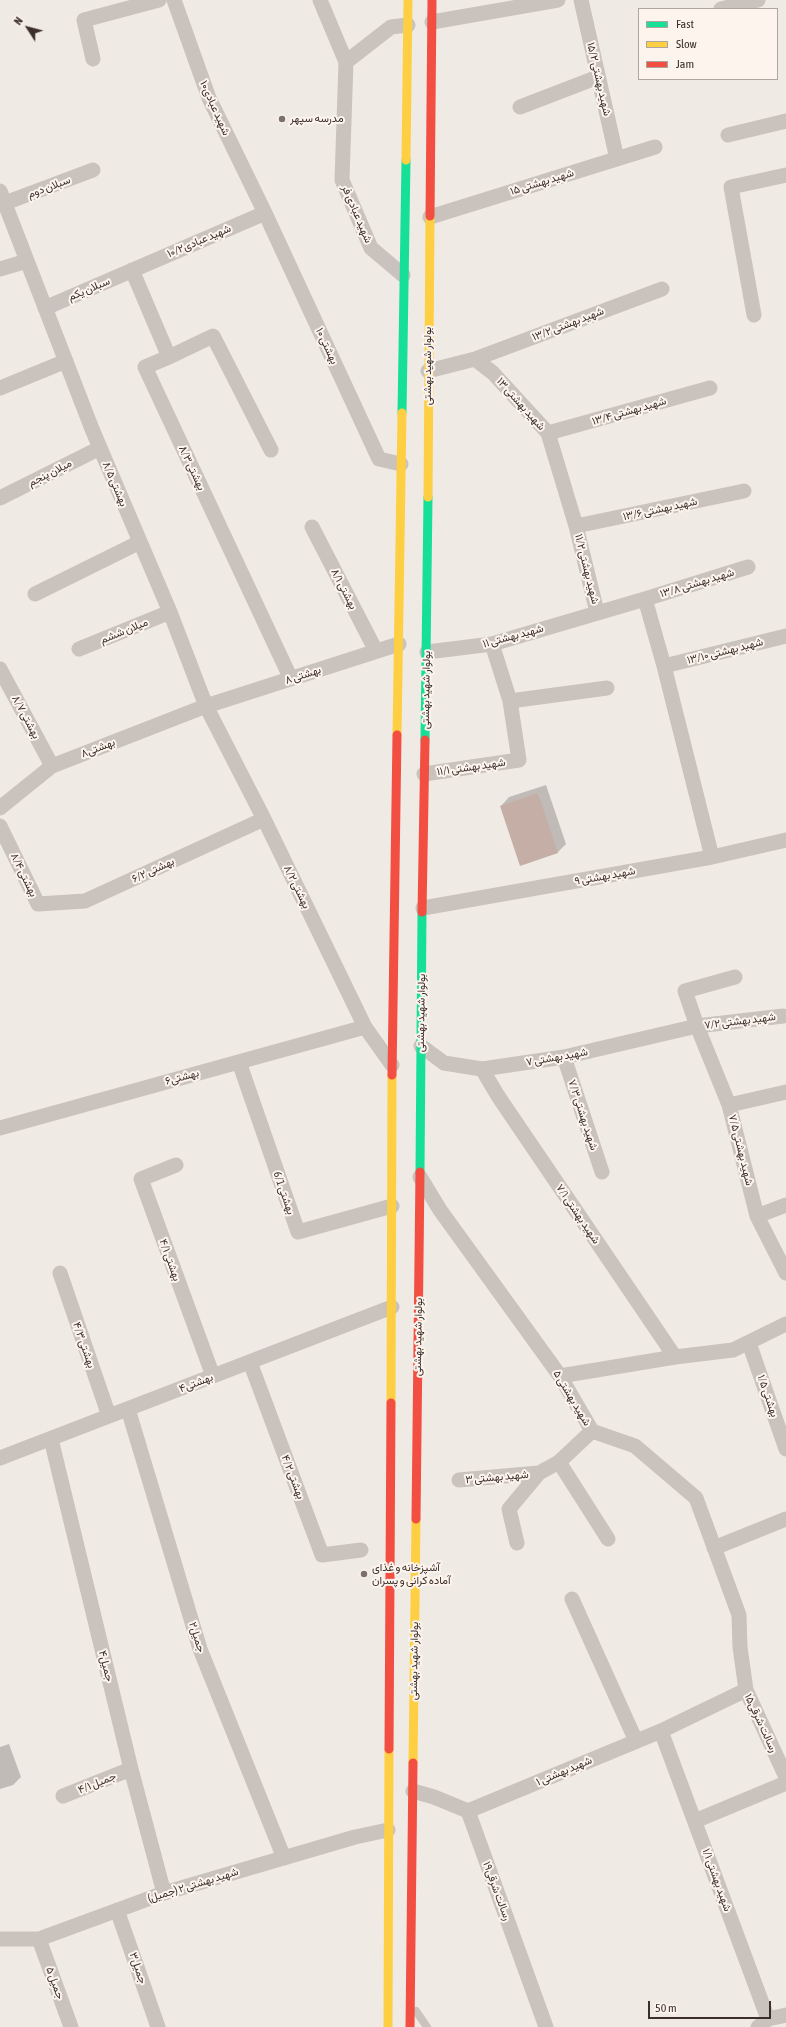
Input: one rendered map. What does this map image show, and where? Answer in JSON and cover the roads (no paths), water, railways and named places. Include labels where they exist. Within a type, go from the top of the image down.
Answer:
[{"type":"main road","points":[[388,2027],[392,1065],[408,0]]},
{"type":"main road","name":"بولوار شهید بهشتی","points":[[410,2027],[424,774],[427,652],[432,0]]},
{"type":"main road","points":[[389,1691],[414,1693]]},
{"type":"street","points":[[93,58],[84,20],[159,0]]},
{"type":"street","name":"شهید عبادی۱۰","points":[[174,0],[209,98],[265,213]]},
{"type":"street","name":"شهید عبادی فر","points":[[320,0],[346,62],[342,180],[371,248],[403,275]]},
{"type":"street","points":[[432,22],[558,0]]},
{"type":"street","name":"شهید بهشتی ۱۵/۲","points":[[581,0],[617,159]]},
{"type":"street","points":[[725,8],[758,0]]},
{"type":"street","points":[[346,62],[391,26],[408,25]]},
{"type":"street","points":[[520,107],[598,77]]},
{"type":"street","points":[[728,135],[786,121]]},
{"type":"street","name":"شهید بهشتی ۱۵","points":[[430,217],[655,147]]},
{"type":"street","name":"سبلان دوم","points":[[2,197],[93,170]]},
{"type":"street","points":[[754,315],[731,187],[786,175]]},
{"type":"street","name":"بهشتی ۸/۵","points":[[2,197],[100,448],[170,612],[206,706]]},
{"type":"street","name":"شهید عبادی۱۰/۲","points":[[132,270],[265,213]]},
{"type":"street","name":"بهشتی ۱۰","points":[[265,213],[378,459],[401,464]]},
{"type":"street","points":[[0,269],[27,261]]},
{"type":"street","points":[[132,270],[169,357],[213,336],[271,450]]},
{"type":"street","name":"سبلان یکم","points":[[45,308],[132,270]]},
{"type":"street","name":"شهید بهشتی ۱۳/۲","points":[[475,359],[662,288]]},
{"type":"street","name":"بهشتی ۸/۳","points":[[169,357],[145,367],[291,679]]},
{"type":"street","points":[[428,371],[475,359]]},
{"type":"street","name":"شهید بهشتی ۱۳","points":[[475,359],[493,373],[548,433],[576,526]]},
{"type":"street","points":[[0,388],[66,361]]},
{"type":"street","name":"شهید بهشتی ۱۳/۴","points":[[548,433],[710,388]]},
{"type":"street","name":"میلان پنجم","points":[[0,498],[100,448]]},
{"type":"street","name":"شهید بهشتی ۱۳/۶","points":[[576,526],[744,491]]},
{"type":"street","name":"شهید بهشتی ۱۱/۲","points":[[576,526],[597,612]]},
{"type":"street","name":"بهشتی ۸/۱","points":[[312,527],[376,651]]},
{"type":"street","points":[[35,594],[140,542]]},
{"type":"street","name":"شهید بهشتی ۱۳/۸","points":[[597,612],[645,599],[748,567]]},
{"type":"street","points":[[645,599],[664,666],[712,857]]},
{"type":"street","name":"میلان ششم","points":[[79,649],[170,612]]},
{"type":"street","name":"شهید بهشتی ۱۱","points":[[427,652],[492,644],[597,612]]},
{"type":"street","name":"شهید بهشتی ۱۳/۱۰","points":[[664,666],[786,636]]},
{"type":"street","name":"۸ بهشتی","points":[[206,706],[399,644]]},
{"type":"street","name":"شهید بهشتی ۱۱/۱","points":[[424,774],[519,760],[510,701],[492,644]]},
{"type":"street","name":"بهشتی ۸/۷","points":[[0,669],[52,766]]},
{"type":"street","points":[[510,701],[607,688]]},
{"type":"street","name":"بهشتی۸","points":[[0,808],[52,766],[206,706]]},
{"type":"street","name":"بهشتی ۸/۲","points":[[206,706],[264,819],[365,1027],[392,1065]]},
{"type":"street","name":"بهشتی ۶/۲","points":[[38,904],[85,902],[264,819]]},
{"type":"street","name":"بهشتی ۸/۴","points":[[0,826],[38,904]]},
{"type":"street","name":"شهید بهشتی ۹","points":[[423,908],[712,857],[786,840]]},
{"type":"street","name":"شهید بهشتی ۷/۵","points":[[735,977],[685,991],[697,1026],[729,1105],[757,1216],[786,1273]]},
{"type":"street","name":"شهید بهشتی ۷/۲","points":[[697,1026],[783,1016]]},
{"type":"street","name":"شهید بهشتی ۷","points":[[421,1046],[444,1063],[482,1069],[564,1057],[697,1026]]},
{"type":"street","name":"بهشتی۶","points":[[0,1128],[365,1027]]},
{"type":"street","name":"شهید بهشتی ۷/۳","points":[[564,1057],[602,1172]]},
{"type":"street","name":"بهشتی 6/1","points":[[239,1062],[298,1232],[392,1206]]},
{"type":"street","name":"شهید بهشتی ۷/۱","points":[[482,1069],[498,1096],[675,1357]]},
{"type":"street","points":[[729,1105],[786,1092]]},
{"type":"street","name":"بهشتی ۴/۱","points":[[176,1165],[140,1179],[213,1376]]},
{"type":"street","name":"شهید بهشتی ۵","points":[[420,1176],[440,1210],[560,1376],[592,1431],[635,1446],[696,1498],[739,1615],[740,1647],[746,1690]]},
{"type":"street","points":[[757,1216],[786,1205]]},
{"type":"street","name":"بهشتی ۴/۳","points":[[60,1273],[109,1416]]},
{"type":"street","name":"بهشتی۴","points":[[0,1458],[392,1307]]},
{"type":"street","points":[[560,1376],[675,1357],[733,1350],[786,1324]]},
{"type":"street","name":"بهشتی ۱/۵","points":[[749,1343],[786,1449]]},
{"type":"street","name":"بهشتی ۴/۲","points":[[250,1362],[322,1555],[361,1550]]},
{"type":"street","name":"جمیل۲","points":[[128,1409],[200,1649],[284,1858]]},
{"type":"street","name":"شهید بهشتی ۳","points":[[459,1480],[539,1473],[558,1462],[592,1431]]},
{"type":"street","name":"جمیل۴","points":[[51,1439],[131,1769],[164,1893]]},
{"type":"street","points":[[558,1462],[608,1539]]},
{"type":"street","points":[[517,1543],[509,1509],[539,1473]]},
{"type":"street","points":[[714,1548],[786,1519]]},
{"type":"street","points":[[572,1599],[636,1741]]},
{"type":"street","name":"رسالت شرقی۱۵","points":[[661,1731],[746,1690],[786,1777]]},
{"type":"street","name":"شهید بهشتی ۱","points":[[468,1811],[661,1731]]},
{"type":"street","name":"شهید بهشتی ۱/۱","points":[[661,1731],[695,1821],[763,2023]]},
{"type":"street","name":"جمیل ۴/۱","points":[[63,1796],[131,1769]]},
{"type":"street","points":[[695,1821],[786,1783]]},
{"type":"street","points":[[413,1791],[468,1811]]},
{"type":"street","name":"رسالت شرقی۱۹","points":[[468,1811],[546,2027]]},
{"type":"street","name":"شهید بهشتی ۲ (جمیل)","points":[[0,1938],[39,1939],[164,1893],[355,1837],[388,1830]]},
{"type":"street","name":"جمیل۳","points":[[117,1910],[158,2027]]},
{"type":"street","name":"جمیل ۵","points":[[39,1939],[71,2027]]},
{"type":"street","points":[[763,2023],[786,2015]]},
{"type":"lane","points":[[410,2001],[427,2027]]},
{"type":"place","name":"مدرسه سپهر","points":[[282,119]]},
{"type":"place","name":"آشپزخانه و غذای آماده کرانی و پسران","points":[[364,1574]]}]
